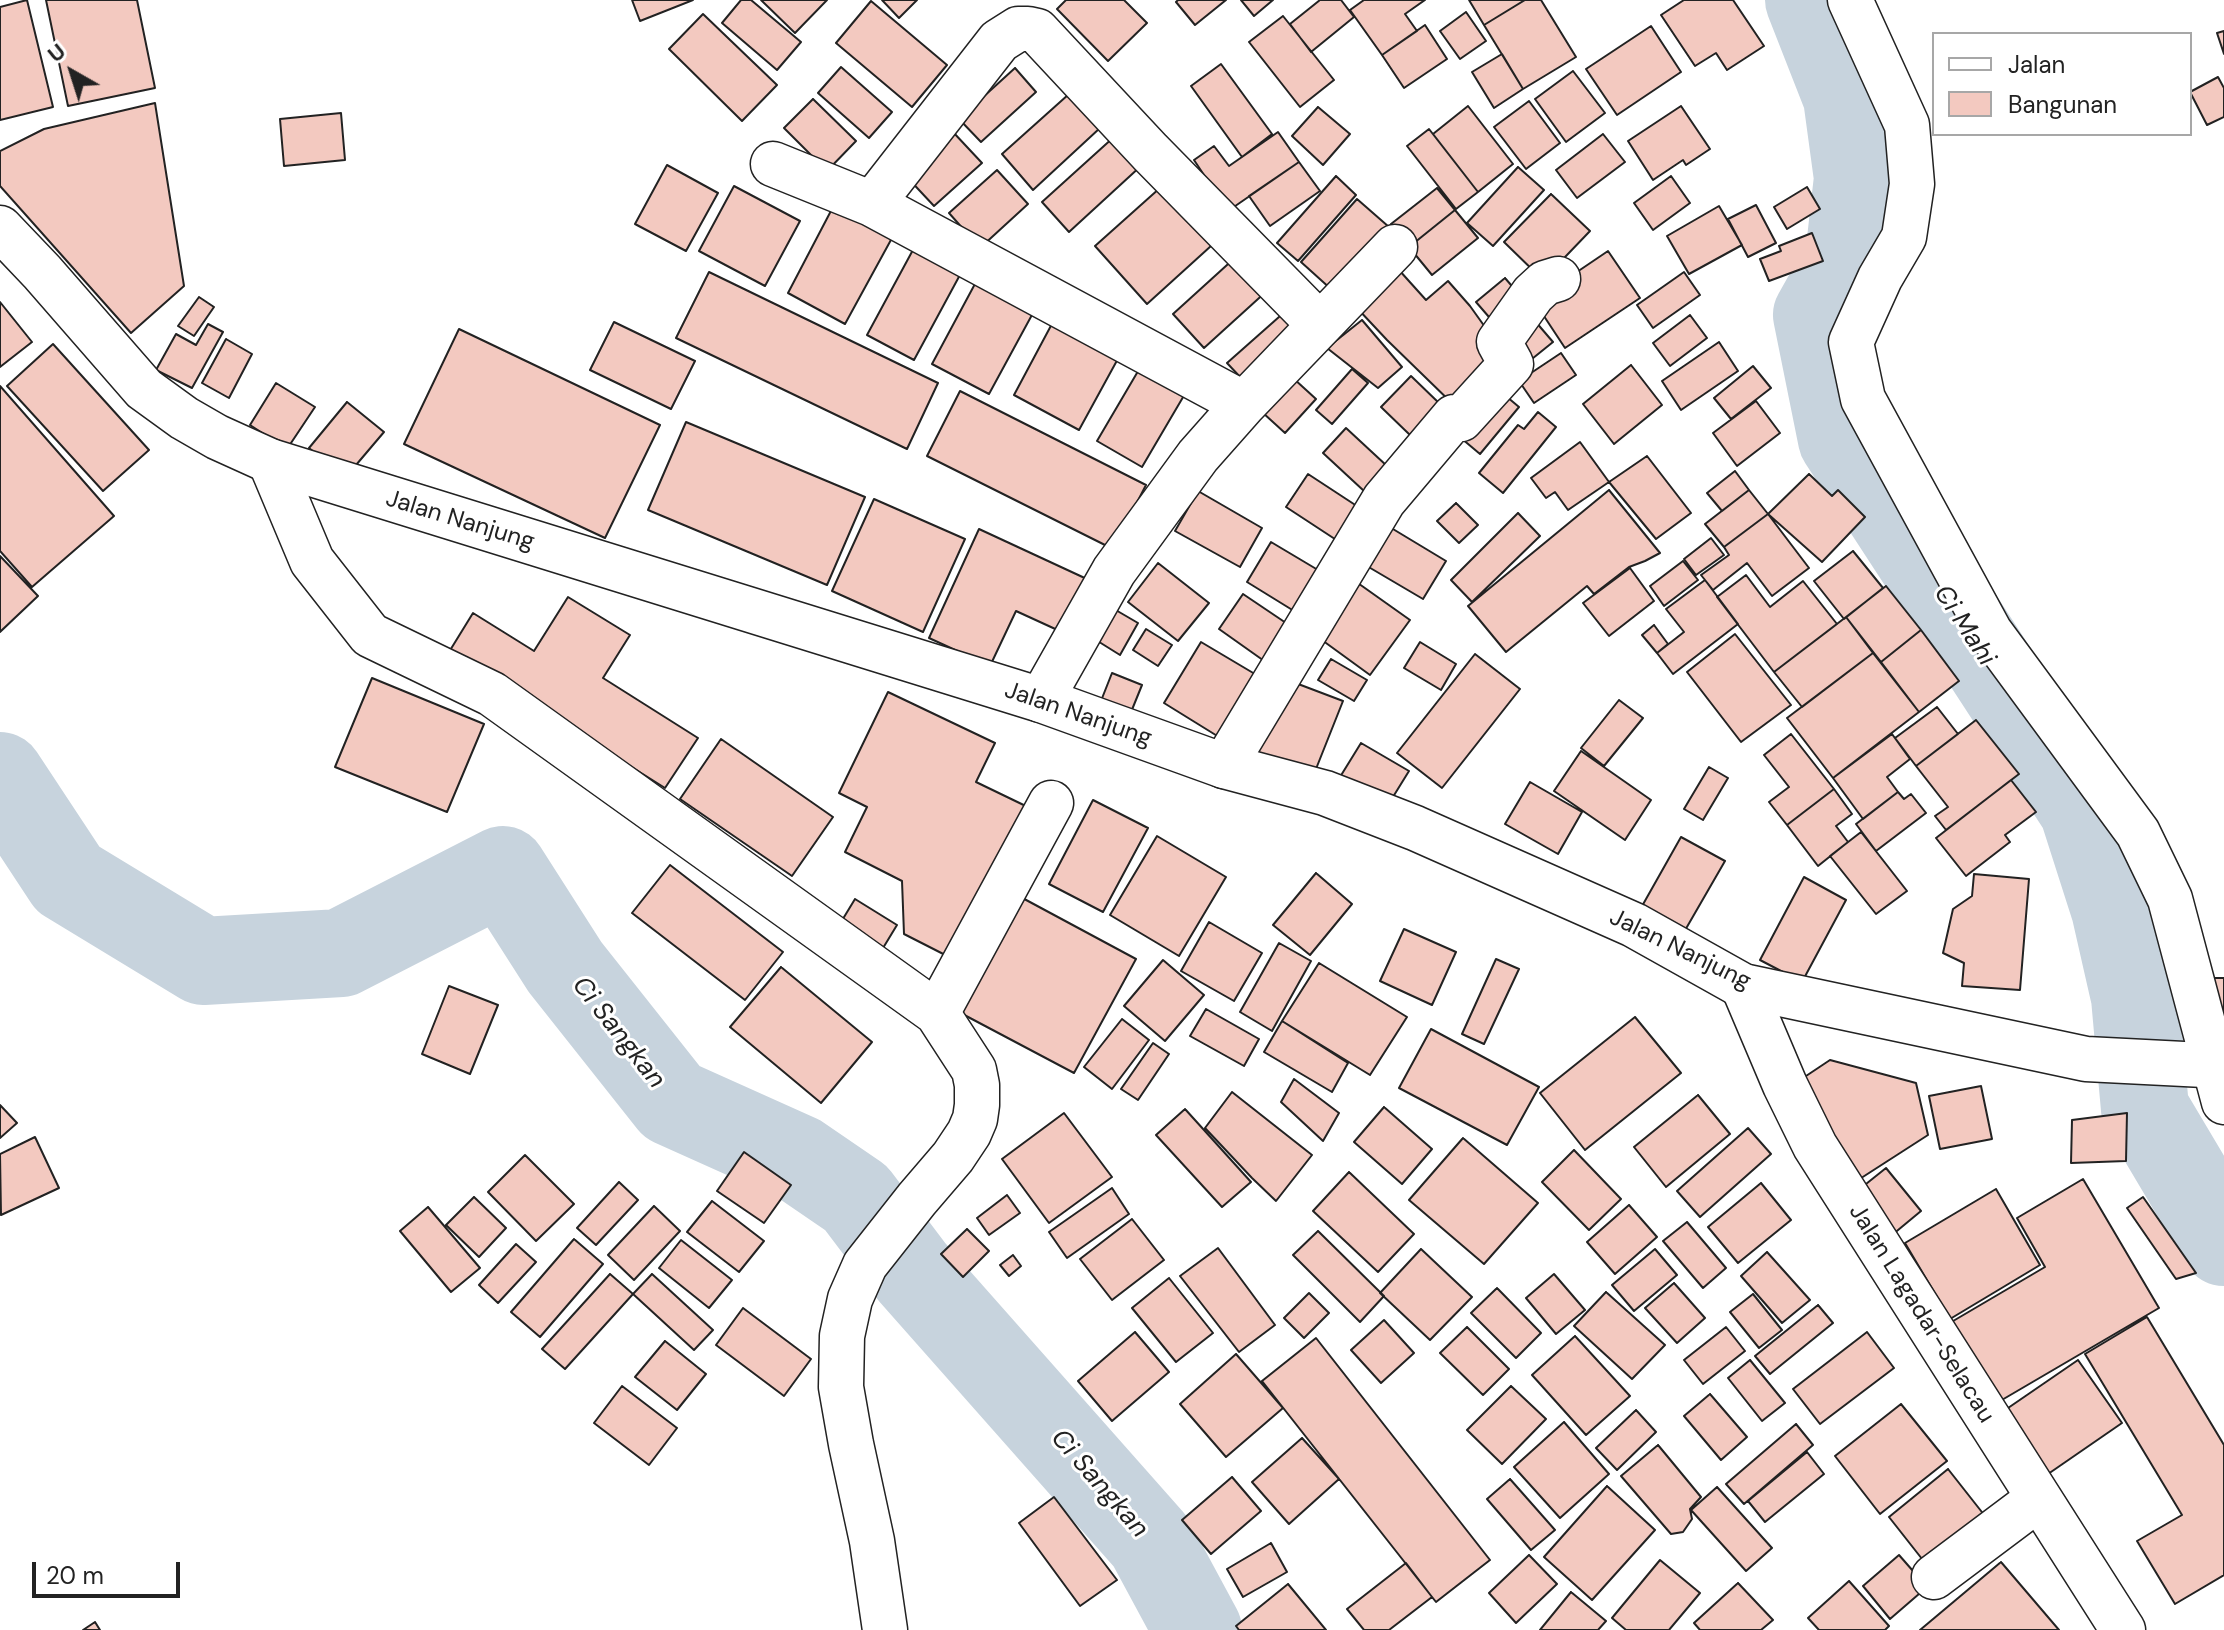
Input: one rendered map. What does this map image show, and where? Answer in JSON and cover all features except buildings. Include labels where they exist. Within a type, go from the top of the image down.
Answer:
[{"type":"street","points":[[1850,0],[1907,125],[1912,184],[1904,237],[1880,278],[1851,342],[1863,399],[1990,632],[2138,833],[2170,899],[2221,1078]]},
{"type":"street","points":[[872,204],[999,41],[1018,29],[1037,31],[1150,152],[1320,325]]},
{"type":"street","points":[[773,164],[872,204],[1244,404]]},
{"type":"street","name":"Jalan Nanjung","points":[[0,228],[144,389],[217,437],[270,461],[1041,700],[1224,766],[1325,793],[1415,828],[1634,925],[1743,986],[2086,1059],[2153,1064],[2221,1078]]},
{"type":"street","points":[[1041,700],[1114,571],[1198,456],[1395,247]]},
{"type":"street","points":[[1224,766],[1384,500],[1454,417],[1461,419],[1511,364],[1499,342],[1533,294],[1545,283],[1558,279]]},
{"type":"street","points":[[270,461],[312,561],[370,635],[492,694],[937,1013],[974,1070],[977,1085],[975,1119],[963,1143],[865,1265],[850,1299],[842,1336],[841,1387],[872,1541],[885,1630]]},
{"type":"street","points":[[937,1013],[1051,803]]},
{"type":"street","name":"Jalan Lagadar-Selacau","points":[[1743,986],[1815,1146],[2123,1630]]},
{"type":"street","points":[[1934,1577],[2038,1499]]},
{"type":"waterway","name":"Ci Mahi","points":[[1809,0],[1847,97],[1858,178],[1849,258],[1817,315],[1842,439],[2083,809],[2115,909],[2135,997],[2145,1109],[2224,1242]]},
{"type":"waterway","name":"Ci Sangkan","points":[[0,776],[68,879],[203,961],[341,953],[503,870],[565,967],[672,1102],[799,1159],[856,1198],[912,1272],[1150,1541],[1198,1630]]}]
